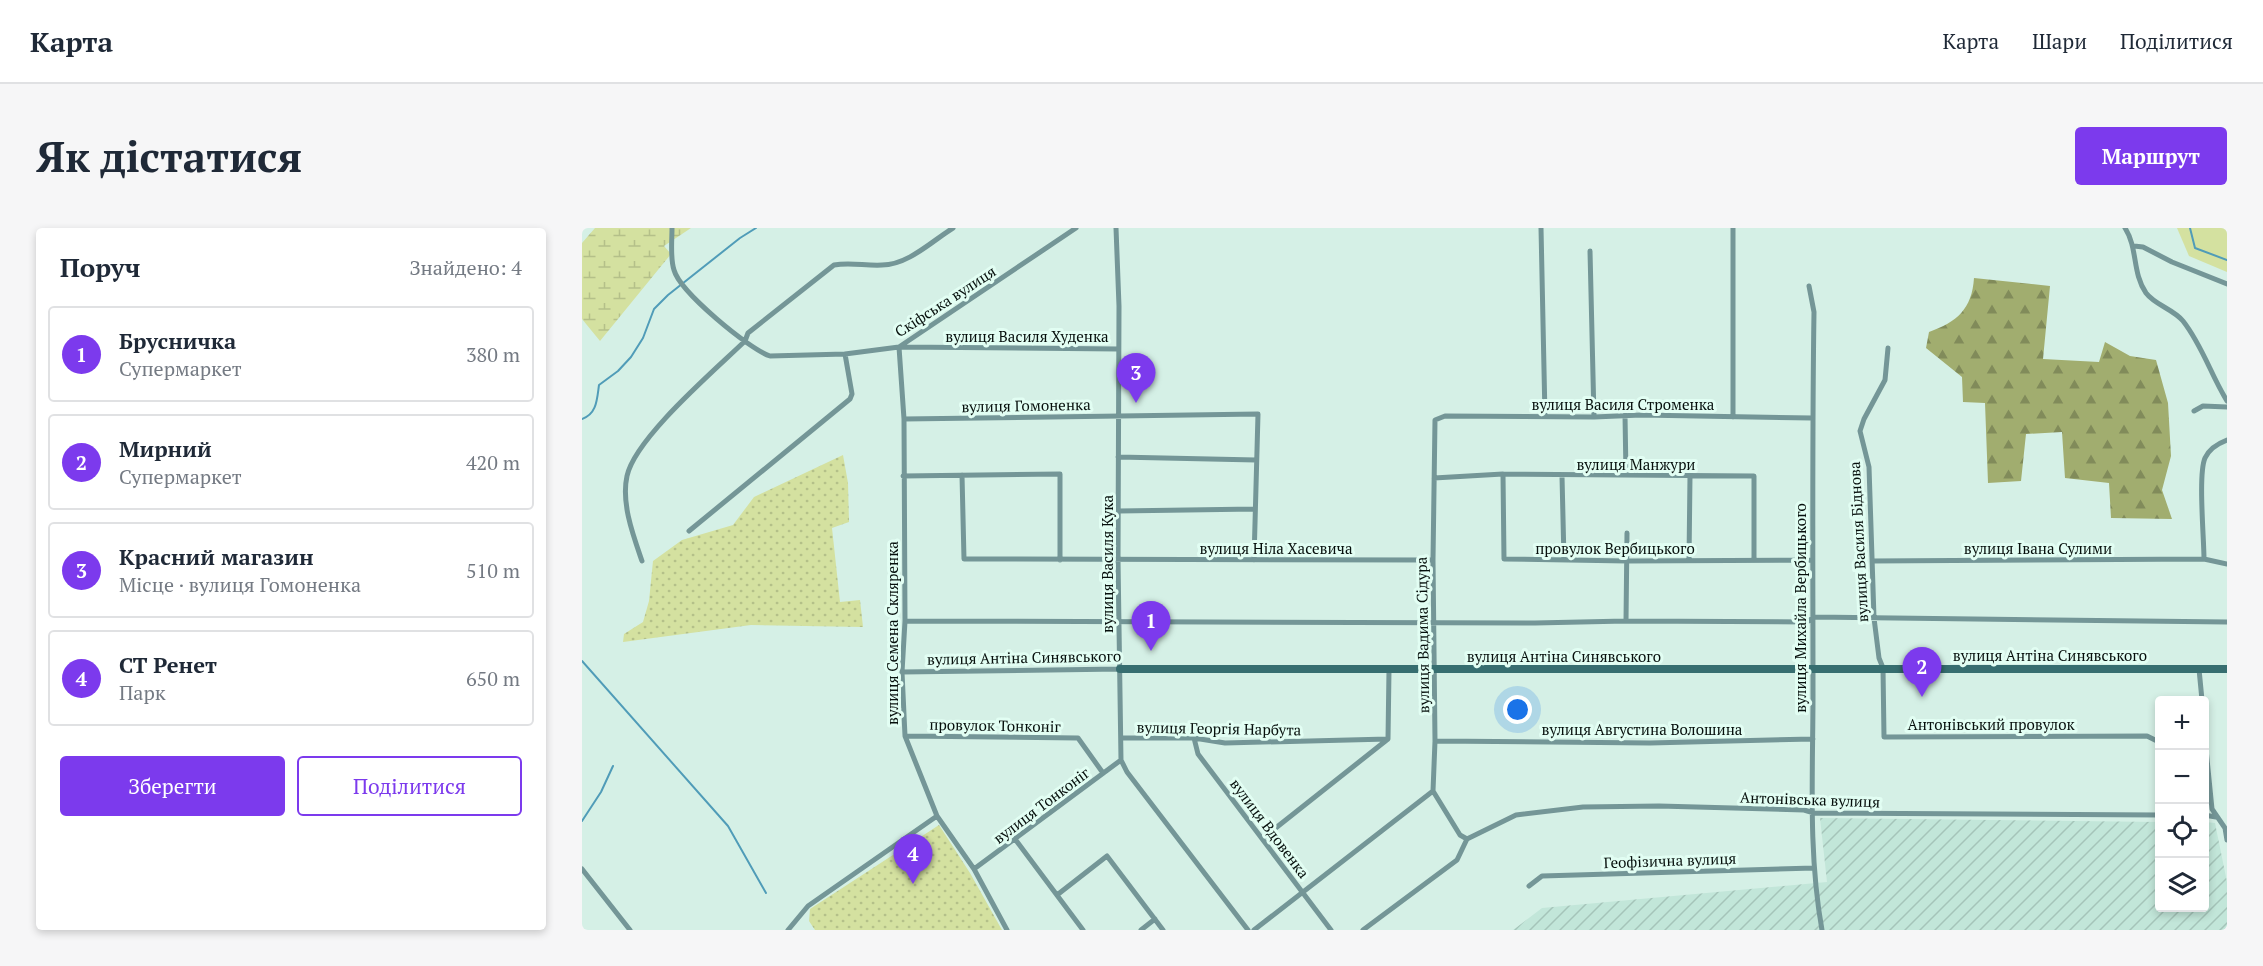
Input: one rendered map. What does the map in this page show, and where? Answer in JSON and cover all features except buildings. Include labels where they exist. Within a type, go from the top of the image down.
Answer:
[{"type":"street","name":"Скіфська вулиця","points":[[672,228],[673,263],[676,276],[710,313],[762,353],[771,356],[844,354],[899,346],[1076,228]]},
{"type":"street","points":[[642,561],[634,540],[626,488],[631,464],[642,444],[660,424],[745,341],[748,333],[834,265],[883,265],[900,261],[953,228]]},
{"type":"street","name":"вулиця Василя Кука","points":[[1116,228],[1120,415],[1118,457],[1121,760]]},
{"type":"street","points":[[1541,228],[1545,416]]},
{"type":"street","points":[[1733,228],[1733,417]]},
{"type":"street","points":[[2125,228],[2134,246],[2139,280],[2148,295],[2169,308],[2197,341],[2227,401]]},
{"type":"street","points":[[2134,246],[2143,247],[2172,262],[2227,284]]},
{"type":"street","points":[[1590,251],[1594,417]]},
{"type":"street","name":"вулиця Михайла Вербицького","points":[[1809,286],[1814,312],[1811,560],[1814,617],[1814,868],[1822,930]]},
{"type":"street","name":"вулиця Василя Худенка","points":[[899,346],[1118,349]]},
{"type":"street","name":"вулиця Семена Скляренка","points":[[899,346],[904,419],[905,621],[902,672],[905,736],[937,816],[974,869],[1007,930]]},
{"type":"street","name":"вулиця Василя Біднова","points":[[1883,668],[1879,658],[1874,618],[1869,467],[1860,431],[1885,380],[1888,348]]},
{"type":"street","points":[[689,531],[850,399],[852,394],[844,354]]},
{"type":"street","points":[[2194,411],[2203,406],[2227,407]]},
{"type":"street","name":"вулиця Гомоненка","points":[[904,419],[1258,414],[1256,460]]},
{"type":"street","points":[[1625,415],[1626,475]]},
{"type":"street","name":"вулиця Василя Строменка","points":[[1435,420],[1445,416],[1594,417],[1625,415],[1812,418]]},
{"type":"street","name":"вулиця Вадима Сідура","points":[[1433,791],[1436,622],[1433,560],[1435,420]]},
{"type":"street","points":[[2204,558],[2202,489],[2205,458],[2214,447],[2227,440]]},
{"type":"street","points":[[1118,457],[1256,460],[1254,560]]},
{"type":"street","points":[[903,476],[1060,474],[1060,560]]},
{"type":"street","name":"вулиця Манжури","points":[[1434,478],[1503,474],[1754,476],[1754,560]]},
{"type":"street","name":"провулок Вербицького","points":[[1503,474],[1504,559],[1811,560]]},
{"type":"street","name":"вулиця Ніла Хасевича","points":[[962,475],[964,559],[1433,560]]},
{"type":"street","points":[[1562,476],[1564,560]]},
{"type":"street","points":[[1689,560],[1690,476]]},
{"type":"street","points":[[1119,511],[1255,508]]},
{"type":"street","points":[[1626,621],[1627,534]]},
{"type":"street","name":"вулиця Івана Сулими","points":[[1872,561],[2204,558],[2227,564]]},
{"type":"street","points":[[905,621],[1807,622],[1814,617],[2227,622]]},
{"type":"street","name":"Антонівський провулок","points":[[1883,668],[1884,737],[2147,736],[2155,740]]},
{"type":"street","name":"вулиця Антіна Синявського","points":[[902,672],[1120,669],[2227,669]]},
{"type":"street","points":[[2199,669],[2202,696]]},
{"type":"street","points":[[1263,838],[1388,739],[1389,670]]},
{"type":"street","name":"провулок Тонконіг","points":[[905,736],[1078,738],[1103,773]]},
{"type":"street","name":"вулиця Георгія Нарбута","points":[[1122,738],[1194,738],[1225,743],[1388,739]]},
{"type":"street","name":"вулиця Вдовенка","points":[[1194,738],[1198,754],[1331,930]]},
{"type":"street","name":"вулиця Августина Волошина","points":[[1435,741],[1650,743],[1813,739]]},
{"type":"street","points":[[2207,750],[2212,809],[2225,828],[2227,840]]},
{"type":"street","points":[[1121,760],[1127,772],[1248,930]]},
{"type":"street","name":"вулиця Тонконіг","points":[[974,869],[1121,760]]},
{"type":"street","points":[[1254,930],[1433,791],[1460,835],[1467,839],[1457,860],[1363,930]]},
{"type":"street","name":"Антонівська вулиця","points":[[1467,839],[1516,815],[1583,807],[1670,806],[1804,810],[1814,813],[2155,815]]},
{"type":"street","points":[[788,930],[808,906],[937,816]]},
{"type":"street","points":[[2209,816],[2216,817]]},
{"type":"street","points":[[1015,839],[1083,930]]},
{"type":"street","points":[[1057,895],[1107,856],[1163,930]]},
{"type":"street","name":"Геофізична вулиця","points":[[1529,886],[1542,876],[1814,868]]},
{"type":"street","points":[[582,869],[630,930]]},
{"type":"street","points":[[1141,930],[1155,919]]},
{"type":"shaded area","points":[[1820,818],[2155,822],[2155,912],[2209,912],[2209,822],[2215,823],[2227,882],[2227,930],[1513,930],[1542,908],[1827,882]]},
{"type":"green space","points":[[595,228],[691,228],[664,246],[671,254],[600,341],[582,319],[582,243]]},
{"type":"green space","points":[[2177,228],[2227,228],[2227,272],[2189,256]]},
{"type":"green space","points":[[1974,278],[2050,286],[2043,359],[2099,362],[2105,342],[2130,356],[2156,360],[2168,403],[2171,456],[2162,490],[2172,519],[2111,518],[2109,483],[2065,478],[2062,432],[2026,434],[2021,481],[1988,483],[1985,403],[1963,402],[1962,377],[1926,348],[1929,332],[1948,324],[1966,306],[1973,289]]},
{"type":"green space","points":[[843,455],[848,483],[849,522],[832,528],[840,602],[860,600],[863,627],[751,625],[623,642],[624,634],[643,622],[649,601],[653,561],[682,540],[733,525],[754,497]]},
{"type":"green space","points":[[939,825],[970,873],[1002,930],[815,930],[809,921],[810,909]]},
{"type":"waterway","points":[[582,419],[591,414],[597,401],[599,385],[618,371],[631,357],[643,338],[654,309],[668,295],[756,228]]},
{"type":"waterway","points":[[2190,228],[2195,248],[2227,260]]},
{"type":"waterway","points":[[582,661],[728,826],[766,893]]},
{"type":"waterway","points":[[582,821],[601,792],[613,766]]},
{"type":"place","name":"Красний магазин","points":[[1136,403]]},
{"type":"place","name":"Брусничка","points":[[1151,651]]},
{"type":"place","name":"Мирний","points":[[1922,697]]},
{"type":"place","name":"СТ Ренет","points":[[913,884]]}]
